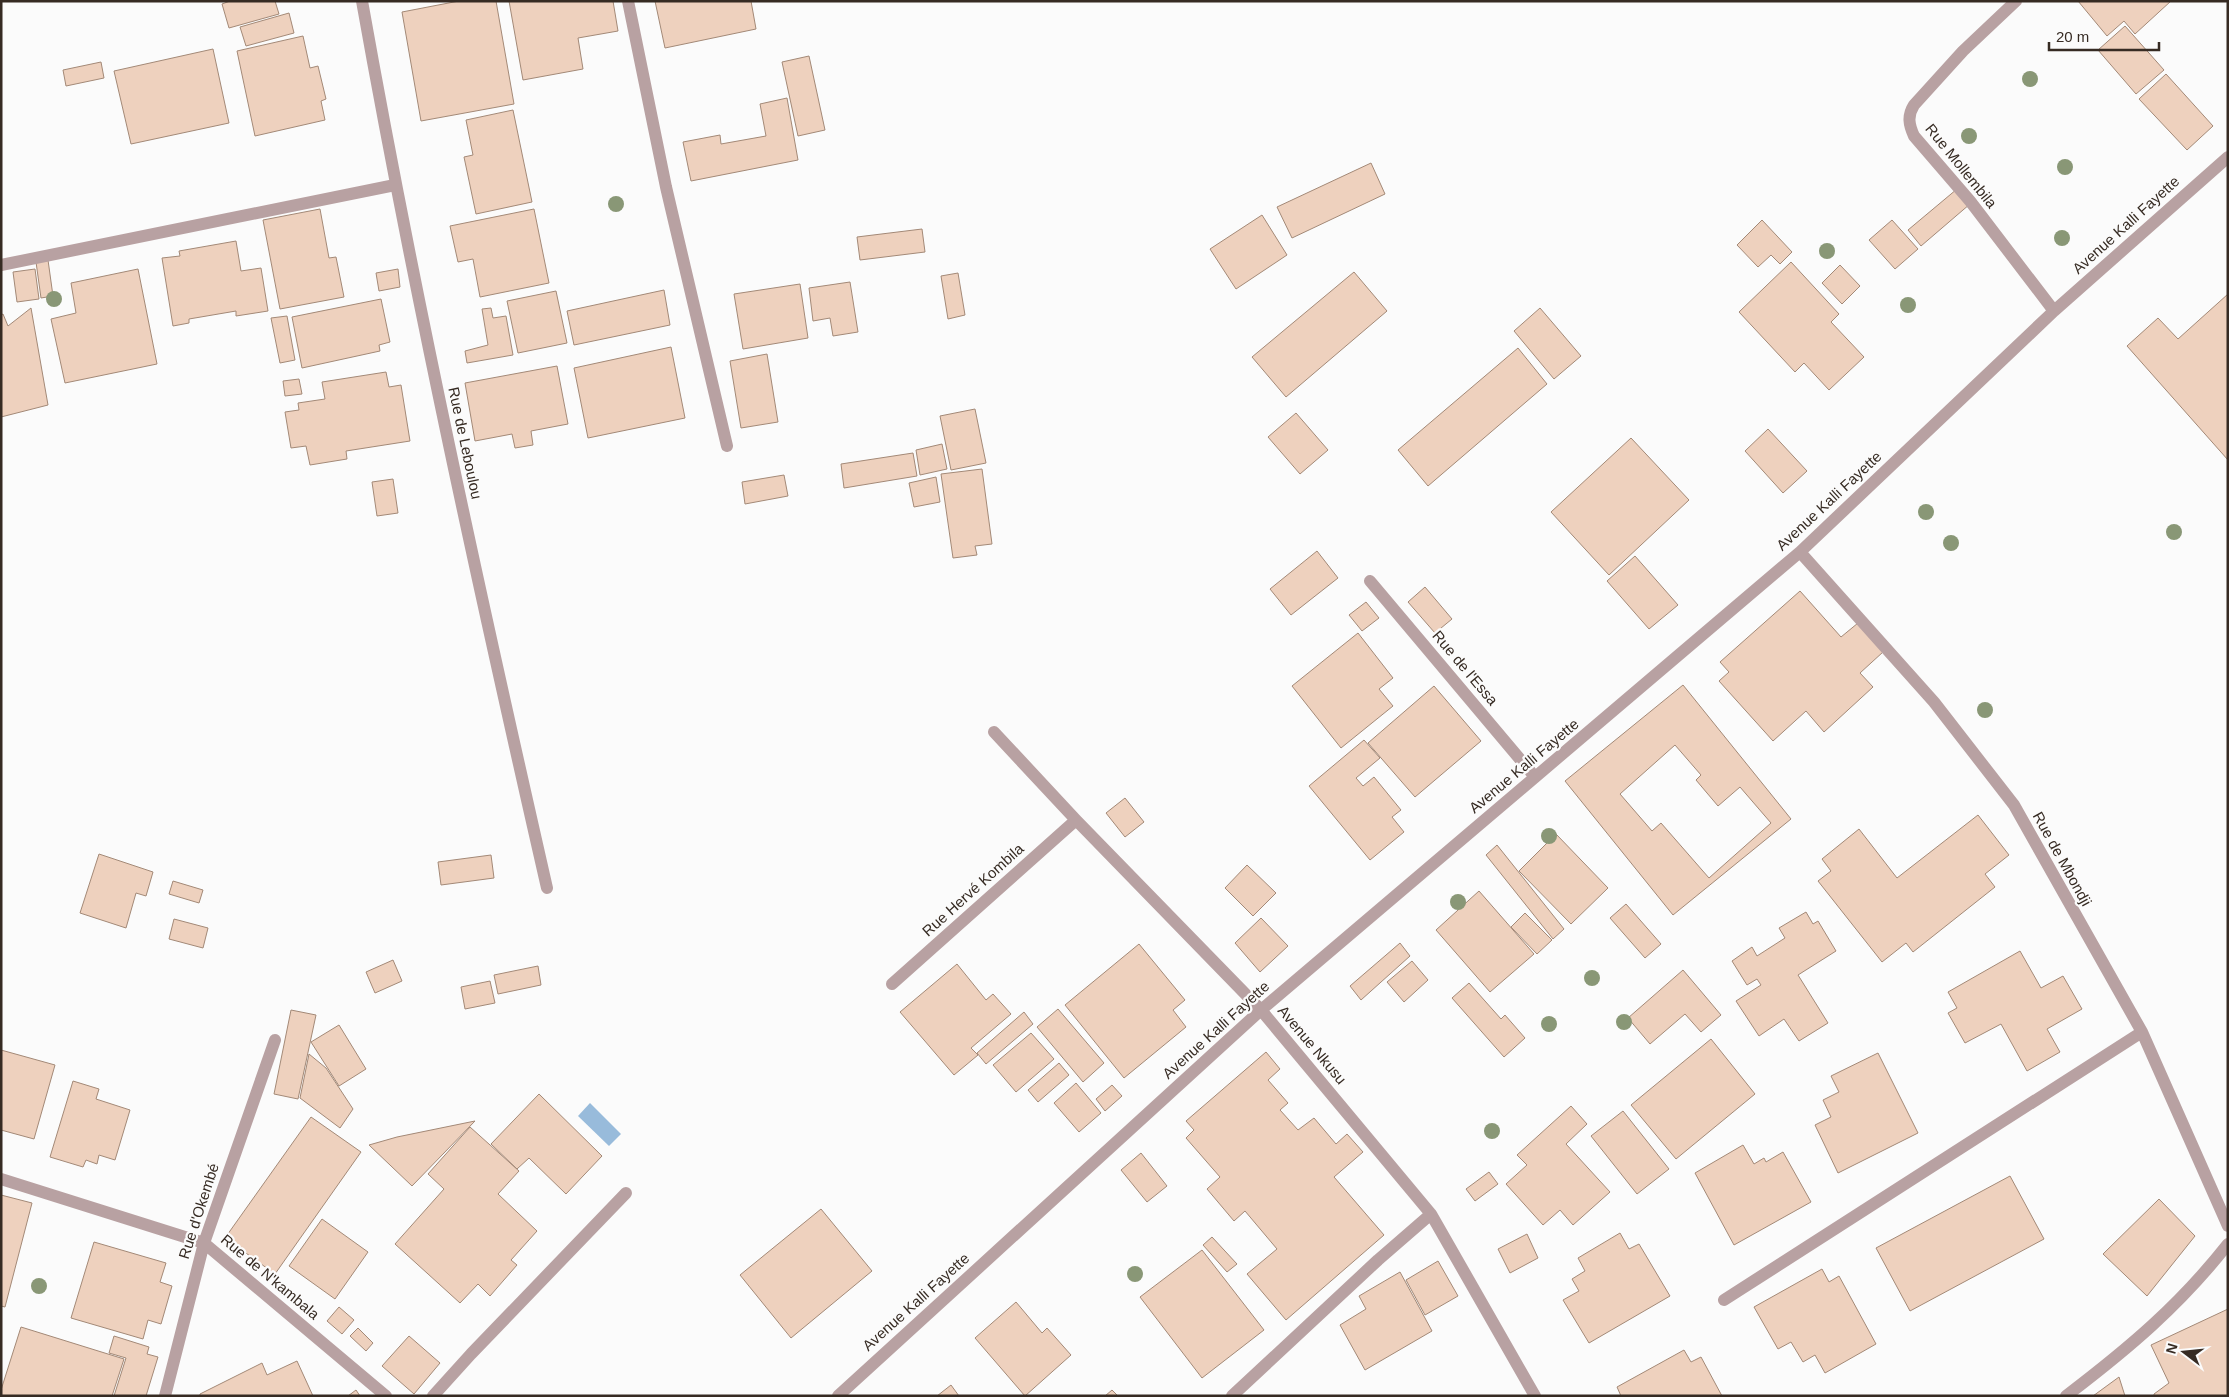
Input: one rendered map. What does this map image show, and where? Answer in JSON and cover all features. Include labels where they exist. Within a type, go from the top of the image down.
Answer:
[{"type":"street","name":"Rue de Leboulou","points":[[362,1],[395,185],[470,548],[547,888]]},
{"type":"street","points":[[628,1],[666,187],[727,446]]},
{"type":"street","name":"Rue Mollembila","points":[[2016,1],[1963,51],[1914,105],[1909,113],[1909,126],[1914,136],[1970,200],[2054,311]]},
{"type":"street","name":"Avenue Kalli Fayette","points":[[838,1396],[1262,1010],[1800,552],[2054,311],[2228,157]]},
{"type":"street","points":[[1,265],[395,185]]},
{"type":"street","name":"Rue de Mbondji","points":[[1800,552],[1934,702],[2014,805],[2142,1032],[2228,1226]]},
{"type":"street","name":"Rue de l'Essa","points":[[1370,580],[1535,777]]},
{"type":"street","name":"Avenue Nkusu","points":[[994,732],[1076,820],[1262,1010],[1431,1214],[1535,1396]]},
{"type":"street","name":"Rue Hervé Kombila","points":[[892,984],[1076,820]]},
{"type":"street","points":[[1724,1300],[2142,1032]]},
{"type":"street","name":"Rue d'Okembé","points":[[166,1396],[204,1243],[274,1040]]},
{"type":"street","name":"Rue de N'kambala","points":[[1,1179],[204,1243],[386,1396]]},
{"type":"street","points":[[433,1396],[626,1193]]},
{"type":"street","points":[[1232,1396],[1378,1260],[1431,1214]]},
{"type":"street","points":[[2066,1396],[2122,1353],[2169,1312],[2206,1272],[2228,1244]]},
{"type":"water","points":[[590,1103],[621,1134],[609,1146],[578,1116]]},
{"type":"building","points":[[230,1],[275,1],[279,14],[229,28],[222,4]]},
{"type":"building","points":[[459,1],[496,1],[514,104],[421,121],[402,12]]},
{"type":"building","points":[[509,1],[613,1],[618,31],[578,38],[583,69],[523,80]]},
{"type":"building","points":[[655,1],[751,1],[756,29],[665,48]]},
{"type":"building","points":[[2078,1],[2171,1],[2135,34],[2124,21],[2107,36]]},
{"type":"building","points":[[289,13],[294,33],[246,46],[240,27]]},
{"type":"building","points":[[2125,26],[2164,70],[2136,94],[2098,50]]},
{"type":"building","points":[[303,36],[310,68],[318,66],[326,99],[321,101],[325,120],[255,136],[237,51]]},
{"type":"building","points":[[213,49],[229,123],[131,144],[114,71]]},
{"type":"building","points":[[809,56],[825,130],[798,136],[782,62]]},
{"type":"building","points":[[101,62],[104,78],[66,86],[63,70]]},
{"type":"building","points":[[2166,74],[2213,126],[2187,150],[2139,99]]},
{"type":"building","points":[[787,98],[798,160],[691,181],[683,142],[720,135],[721,144],[766,136],[760,104]]},
{"type":"building","points":[[513,110],[532,202],[476,214],[464,157],[473,155],[466,120]]},
{"type":"building","points":[[1371,163],[1385,194],[1292,238],[1277,207]]},
{"type":"building","points":[[1957,189],[1970,204],[1921,246],[1908,230]]},
{"type":"building","points":[[320,209],[329,258],[336,257],[344,297],[280,309],[263,220]]},
{"type":"building","points":[[534,209],[549,283],[480,297],[473,259],[458,262],[450,226]]},
{"type":"building","points":[[1262,215],[1287,255],[1236,289],[1210,249]]},
{"type":"building","points":[[1762,220],[1792,252],[1780,264],[1771,255],[1758,267],[1737,245]]},
{"type":"building","points":[[1892,220],[1918,249],[1895,269],[1869,240]]},
{"type":"building","points":[[922,229],[925,252],[860,260],[857,237]]},
{"type":"building","points":[[236,241],[241,271],[261,268],[268,311],[236,316],[236,311],[189,319],[189,323],[173,326],[162,258],[180,256],[179,251]]},
{"type":"building","points":[[48,260],[53,296],[41,298],[36,262]]},
{"type":"building","points":[[1791,262],[1839,314],[1831,322],[1864,357],[1829,390],[1804,363],[1795,372],[1739,312]]},
{"type":"building","points":[[1840,265],[1860,286],[1842,304],[1822,283]]},
{"type":"building","points":[[35,269],[39,299],[17,302],[13,272]]},
{"type":"building","points":[[138,269],[157,364],[65,383],[51,319],[76,313],[71,283]]},
{"type":"building","points":[[398,269],[400,287],[379,291],[376,273]]},
{"type":"building","points":[[1354,272],[1387,311],[1286,397],[1252,357]]},
{"type":"building","points":[[958,273],[965,315],[948,319],[941,276]]},
{"type":"building","points":[[850,282],[858,332],[833,336],[830,318],[813,321],[809,288]]},
{"type":"building","points":[[800,284],[808,338],[743,349],[734,294]]},
{"type":"building","points":[[664,290],[670,325],[574,345],[567,311]]},
{"type":"building","points":[[556,291],[567,343],[518,353],[507,301]]},
{"type":"building","points":[[2228,294],[2228,460],[2127,346],[2158,318],[2178,339]]},
{"type":"building","points":[[381,299],[390,342],[379,345],[380,351],[302,368],[292,317]]},
{"type":"building","points":[[31,308],[48,405],[1,417],[1,315],[3,314],[8,326]]},
{"type":"building","points":[[491,308],[493,318],[506,316],[513,355],[467,363],[465,351],[488,345],[482,309]]},
{"type":"building","points":[[1540,308],[1581,356],[1554,379],[1514,331]]},
{"type":"building","points":[[287,316],[295,360],[280,363],[271,318]]},
{"type":"building","points":[[671,347],[685,418],[588,438],[574,368]]},
{"type":"building","points":[[1518,348],[1547,384],[1428,486],[1398,450]]},
{"type":"building","points":[[767,354],[778,422],[741,428],[730,361]]},
{"type":"building","points":[[557,366],[568,424],[531,431],[533,445],[515,448],[512,434],[475,441],[465,383]]},
{"type":"building","points":[[386,372],[389,387],[401,385],[410,441],[346,451],[347,459],[310,465],[306,446],[291,448],[285,412],[299,410],[298,403],[325,399],[322,382]]},
{"type":"building","points":[[299,379],[302,394],[285,396],[283,381]]},
{"type":"building","points":[[975,409],[986,463],[951,470],[940,416]]},
{"type":"building","points":[[1296,413],[1328,450],[1300,474],[1268,437]]},
{"type":"building","points":[[1768,429],[1807,471],[1783,493],[1745,451]]},
{"type":"building","points":[[1631,438],[1689,500],[1609,575],[1551,512]]},
{"type":"building","points":[[942,444],[947,469],[920,475],[916,450]]},
{"type":"building","points":[[913,453],[917,476],[844,488],[841,464]]},
{"type":"building","points":[[982,469],[992,544],[975,546],[977,555],[953,558],[941,474]]},
{"type":"building","points":[[784,475],[788,496],[745,504],[742,482]]},
{"type":"building","points":[[936,477],[940,502],[914,507],[909,483]]},
{"type":"building","points":[[393,479],[398,513],[377,516],[372,482]]},
{"type":"building","points":[[1317,551],[1338,578],[1291,615],[1270,589]]},
{"type":"building","points":[[1635,556],[1678,605],[1649,629],[1607,581]]},
{"type":"building","points":[[1425,587],[1452,619],[1435,633],[1408,602]]},
{"type":"building","points":[[1800,591],[1841,637],[1858,623],[1883,652],[1860,673],[1873,687],[1824,732],[1806,711],[1773,741],[1719,681],[1729,672],[1720,662]]},
{"type":"building","points":[[1366,602],[1379,618],[1362,631],[1349,615]]},
{"type":"building","points":[[1358,633],[1393,678],[1379,689],[1393,706],[1341,748],[1292,686]]},
{"type":"building","points":[[1683,685],[1791,819],[1673,915],[1565,781]],"holes":[[[1675,745],[1701,775],[1696,780],[1718,806],[1740,787],[1771,823],[1709,878],[1661,823],[1652,831],[1620,794]]]},
{"type":"building","points":[[1434,686],[1481,741],[1415,797],[1368,743]]},
{"type":"building","points":[[1364,740],[1380,758],[1356,778],[1363,786],[1374,777],[1401,810],[1392,817],[1404,832],[1370,860],[1309,786]]},
{"type":"building","points":[[1125,798],[1144,822],[1125,837],[1106,813]]},
{"type":"building","points":[[1978,815],[2009,855],[1985,874],[1995,887],[1913,952],[1906,943],[1882,962],[1818,881],[1831,871],[1822,859],[1859,829],[1897,878]]},
{"type":"building","points":[[1556,834],[1608,888],[1571,924],[1519,871]]},
{"type":"building","points":[[1497,845],[1564,929],[1553,939],[1486,855]]},
{"type":"building","points":[[99,854],[153,872],[146,896],[136,893],[126,928],[80,913]]},
{"type":"building","points":[[491,855],[494,878],[441,885],[438,862]]},
{"type":"building","points":[[1247,865],[1276,893],[1253,916],[1225,888]]},
{"type":"building","points":[[173,881],[203,890],[199,903],[169,894]]},
{"type":"building","points":[[1479,891],[1534,954],[1490,992],[1436,930]]},
{"type":"building","points":[[1626,904],[1661,944],[1645,958],[1610,918]]},
{"type":"building","points":[[1806,912],[1813,924],[1818,921],[1836,951],[1798,975],[1828,1023],[1799,1041],[1784,1019],[1759,1036],[1736,1001],[1761,985],[1757,979],[1747,985],[1732,961],[1752,947],[1757,956],[1785,938],[1779,928]]},
{"type":"building","points":[[1525,913],[1552,940],[1537,954],[1511,927]]},
{"type":"building","points":[[1261,918],[1288,946],[1260,972],[1235,943]]},
{"type":"building","points":[[174,919],[208,928],[203,948],[169,939]]},
{"type":"building","points":[[1400,943],[1410,956],[1361,1000],[1350,986]]},
{"type":"building","points":[[1139,944],[1185,1000],[1173,1010],[1186,1027],[1124,1078],[1065,1005]]},
{"type":"building","points":[[2020,951],[2041,988],[2063,976],[2082,1009],[2047,1029],[2060,1052],[2027,1071],[2001,1024],[1965,1043],[1948,1013],[1957,1008],[1948,992]]},
{"type":"building","points":[[393,960],[402,981],[375,993],[366,972]]},
{"type":"building","points":[[1412,961],[1428,980],[1404,1002],[1387,982]]},
{"type":"building","points":[[957,964],[986,1000],[993,994],[1011,1014],[971,1048],[978,1055],[954,1075],[900,1012]]},
{"type":"building","points":[[538,966],[541,985],[498,994],[494,975]]},
{"type":"building","points":[[1683,970],[1721,1015],[1701,1032],[1685,1014],[1650,1044],[1628,1018]]},
{"type":"building","points":[[490,981],[495,1003],[465,1009],[461,987]]},
{"type":"building","points":[[1469,983],[1501,1019],[1505,1015],[1525,1038],[1504,1057],[1452,998]]},
{"type":"building","points":[[1058,1009],[1104,1063],[1083,1082],[1037,1027]]},
{"type":"building","points":[[291,1010],[316,1015],[298,1099],[274,1094]]},
{"type":"building","points":[[1024,1012],[1033,1024],[986,1064],[977,1053]]},
{"type":"building","points":[[339,1025],[366,1069],[339,1086],[311,1042]]},
{"type":"building","points":[[1031,1033],[1054,1059],[1016,1092],[993,1065]]},
{"type":"building","points":[[1711,1039],[1755,1094],[1676,1159],[1631,1105]]},
{"type":"building","points":[[1,1050],[55,1065],[34,1139],[1,1130]]},
{"type":"building","points":[[1266,1052],[1280,1069],[1268,1080],[1288,1103],[1280,1110],[1298,1130],[1314,1118],[1336,1144],[1347,1134],[1363,1152],[1334,1177],[1384,1235],[1286,1320],[1247,1274],[1277,1249],[1245,1211],[1234,1221],[1207,1189],[1220,1177],[1186,1138],[1194,1130],[1186,1121]]},
{"type":"building","points":[[1878,1053],[1918,1133],[1838,1173],[1815,1125],[1831,1117],[1823,1100],[1839,1092],[1831,1076]]},
{"type":"building","points":[[309,1054],[326,1068],[353,1109],[340,1128],[300,1098]]},
{"type":"building","points":[[1059,1063],[1069,1075],[1038,1102],[1028,1090]]},
{"type":"building","points":[[73,1081],[99,1089],[96,1099],[130,1110],[115,1160],[99,1155],[97,1164],[86,1160],[83,1167],[50,1157]]},
{"type":"building","points":[[1076,1083],[1101,1113],[1079,1132],[1054,1103]]},
{"type":"building","points":[[1112,1085],[1122,1096],[1105,1111],[1096,1099]]},
{"type":"building","points":[[539,1094],[602,1156],[566,1194],[529,1158],[517,1169],[491,1144]]},
{"type":"building","points":[[1571,1106],[1587,1124],[1566,1144],[1610,1192],[1573,1225],[1560,1210],[1543,1225],[1506,1184],[1527,1165],[1517,1155]]},
{"type":"building","points":[[1623,1111],[1669,1169],[1637,1194],[1591,1136]]},
{"type":"building","points":[[311,1117],[361,1152],[275,1274],[225,1238]]},
{"type":"building","points":[[475,1121],[412,1186],[369,1145],[397,1137]]},
{"type":"building","points":[[470,1127],[519,1171],[498,1194],[537,1231],[511,1260],[517,1265],[490,1296],[478,1284],[460,1303],[395,1244],[444,1189],[428,1174]]},
{"type":"building","points":[[1743,1145],[1754,1164],[1764,1158],[1766,1162],[1783,1152],[1811,1202],[1734,1245],[1695,1173]]},
{"type":"building","points":[[1141,1153],[1167,1186],[1147,1202],[1121,1170]]},
{"type":"building","points":[[1489,1172],[1498,1184],[1475,1201],[1466,1189]]},
{"type":"building","points":[[2010,1176],[2044,1239],[1910,1311],[1876,1248]]},
{"type":"building","points":[[1,1195],[32,1203],[5,1307],[1,1306]]},
{"type":"building","points":[[2159,1199],[2195,1236],[2147,1296],[2103,1254]]},
{"type":"building","points":[[821,1209],[872,1271],[791,1338],[740,1275]]},
{"type":"building","points":[[322,1219],[368,1252],[335,1299],[289,1266]]},
{"type":"building","points":[[1620,1233],[1629,1249],[1639,1244],[1670,1296],[1589,1343],[1563,1300],[1579,1291],[1572,1279],[1585,1271],[1578,1258]]},
{"type":"building","points":[[1527,1234],[1538,1258],[1510,1273],[1498,1249]]},
{"type":"building","points":[[1212,1237],[1237,1264],[1227,1272],[1203,1245]]},
{"type":"building","points":[[94,1242],[166,1263],[160,1282],[172,1286],[161,1324],[148,1320],[143,1339],[71,1318]]},
{"type":"building","points":[[1202,1250],[1264,1330],[1202,1378],[1140,1297]]},
{"type":"building","points":[[1438,1261],[1458,1296],[1425,1315],[1406,1280]]},
{"type":"building","points":[[1822,1269],[1829,1282],[1839,1276],[1876,1344],[1825,1373],[1815,1355],[1803,1362],[1791,1342],[1778,1349],[1754,1307]]},
{"type":"building","points":[[1400,1272],[1432,1331],[1365,1370],[1340,1325],[1366,1309],[1359,1296]]},
{"type":"building","points":[[1016,1302],[1042,1333],[1047,1328],[1071,1355],[1025,1396],[975,1338]]},
{"type":"building","points":[[339,1307],[354,1320],[342,1334],[327,1321]]},
{"type":"building","points":[[2228,1309],[2228,1396],[2154,1396],[2154,1394],[2169,1383],[2151,1345]]},
{"type":"building","points":[[21,1327],[124,1359],[112,1396],[1,1396],[1,1390]]},
{"type":"building","points":[[358,1328],[373,1343],[366,1351],[350,1336]]},
{"type":"building","points":[[114,1336],[149,1347],[147,1354],[158,1357],[146,1396],[114,1396],[126,1358],[109,1353]]},
{"type":"building","points":[[409,1336],[440,1363],[414,1394],[382,1366]]},
{"type":"building","points":[[1684,1350],[1691,1362],[1701,1357],[1722,1396],[1621,1396],[1617,1387]]},
{"type":"building","points":[[297,1361],[313,1396],[200,1396],[200,1394],[262,1363],[267,1375]]},
{"type":"building","points":[[2119,1377],[2125,1396],[2093,1396]]},
{"type":"building","points":[[951,1385],[959,1396],[937,1396]]},
{"type":"building","points":[[356,1390],[360,1396],[348,1396]]},
{"type":"building","points":[[1112,1390],[1118,1396],[1105,1396]]}]
